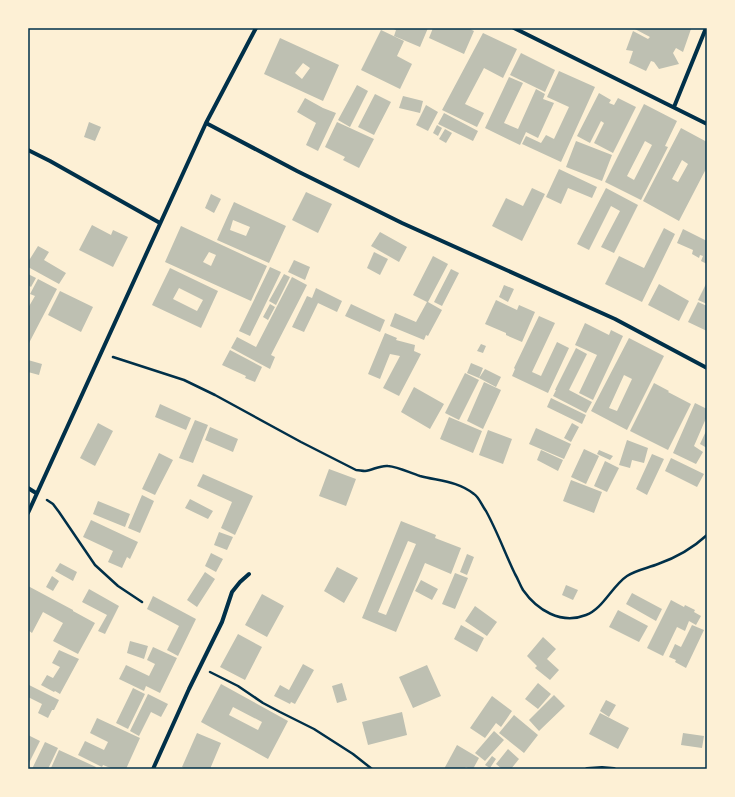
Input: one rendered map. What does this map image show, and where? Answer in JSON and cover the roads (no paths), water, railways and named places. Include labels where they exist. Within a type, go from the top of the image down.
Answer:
[{"type":"street","points":[[28,513],[206,124],[256,28]]},
{"type":"street","points":[[516,28],[707,124]]},
{"type":"street","points":[[674,107],[706,28]]},
{"type":"street","points":[[206,124],[402,223],[615,319],[707,368]]},
{"type":"street","points":[[28,150],[160,223]]},
{"type":"street","points":[[28,488],[36,494]]},
{"type":"street","points":[[153,769],[222,622],[232,592],[249,574]]},
{"type":"street","points":[[587,769],[614,769]]}]
